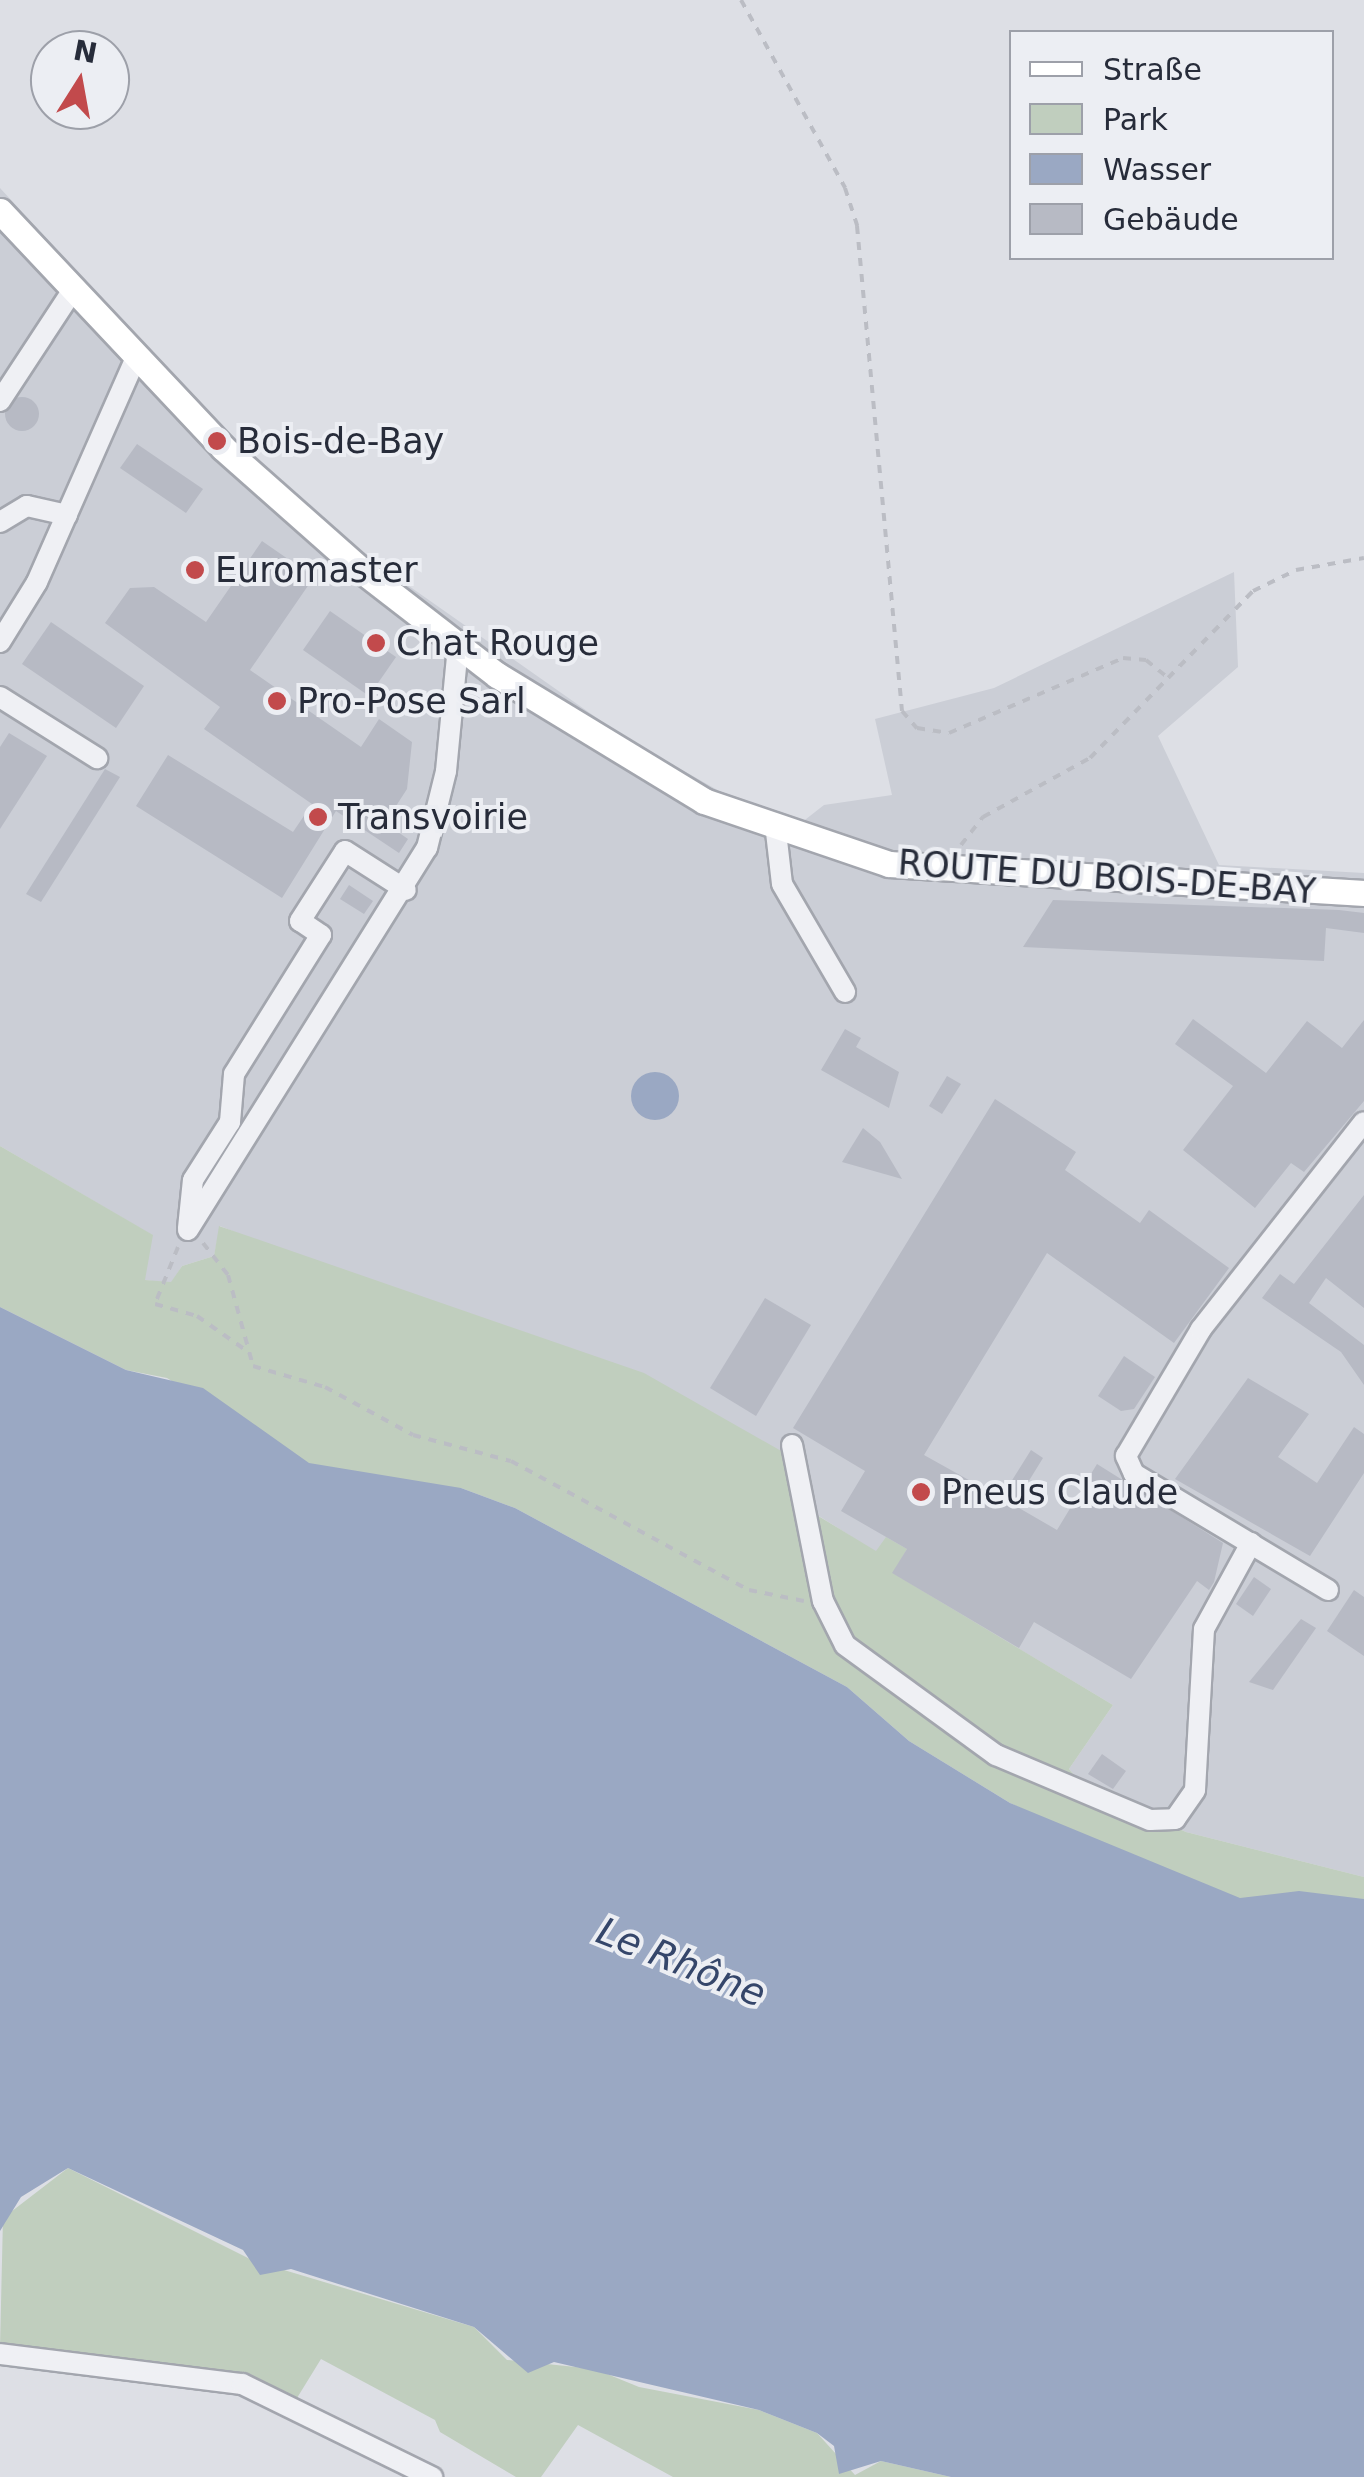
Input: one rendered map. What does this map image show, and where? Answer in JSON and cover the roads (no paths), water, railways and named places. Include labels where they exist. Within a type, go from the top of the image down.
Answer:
[{"type":"main road","name":"ROUTE DU BOIS-DE-BAY","points":[[0,211],[135,360],[292,512],[458,646],[654,775],[776,832],[956,873],[1364,893]]},
{"type":"street","points":[[0,401],[72,290]]},
{"type":"street","points":[[0,642],[67,515],[135,360]]},
{"type":"street","points":[[0,522],[27,506],[67,515]]},
{"type":"street","points":[[406,890],[345,850],[300,922],[321,936],[234,1074],[230,1122],[193,1180],[188,1230],[406,890],[446,771],[458,646]]},
{"type":"street","points":[[0,697],[97,758]]},
{"type":"street","points":[[776,832],[782,884],[845,992]]},
{"type":"street","points":[[1328,1590],[1134,1474],[1128,1446],[1200,1328],[1364,1122]]},
{"type":"street","points":[[792,1445],[823,1600],[860,1659],[996,1755],[1139,1817],[1174,1818],[1195,1790],[1204,1629],[1251,1542]]},
{"type":"street","points":[[0,2354],[242,2384],[432,2477]]},
{"type":"water","points":[[655,1072],[672,1079],[679,1096],[672,1113],[655,1120],[638,1113],[631,1096],[638,1079]]},
{"type":"water","name":"Le Rhône","points":[[0,1307],[126,1370],[203,1388],[309,1463],[461,1488],[515,1508],[847,1687],[909,1741],[1010,1803],[1240,1898],[1299,1891],[1364,1899],[1364,2477],[951,2477],[881,2461],[839,2474],[834,2446],[817,2433],[759,2410],[554,2362],[528,2373],[474,2327],[291,2269],[260,2275],[243,2250],[68,2168],[21,2197],[0,2231]]},
{"type":"place","name":"Bois-de-Bay","points":[[217,441]]},
{"type":"place","name":"Euromaster","points":[[195,570]]},
{"type":"place","name":"Chat Rouge","points":[[376,643]]},
{"type":"place","name":"Pro-Pose Sarl","points":[[277,701]]},
{"type":"place","name":"Transvoirie","points":[[318,817]]},
{"type":"place","name":"Pneus Claude","points":[[921,1492]]}]
